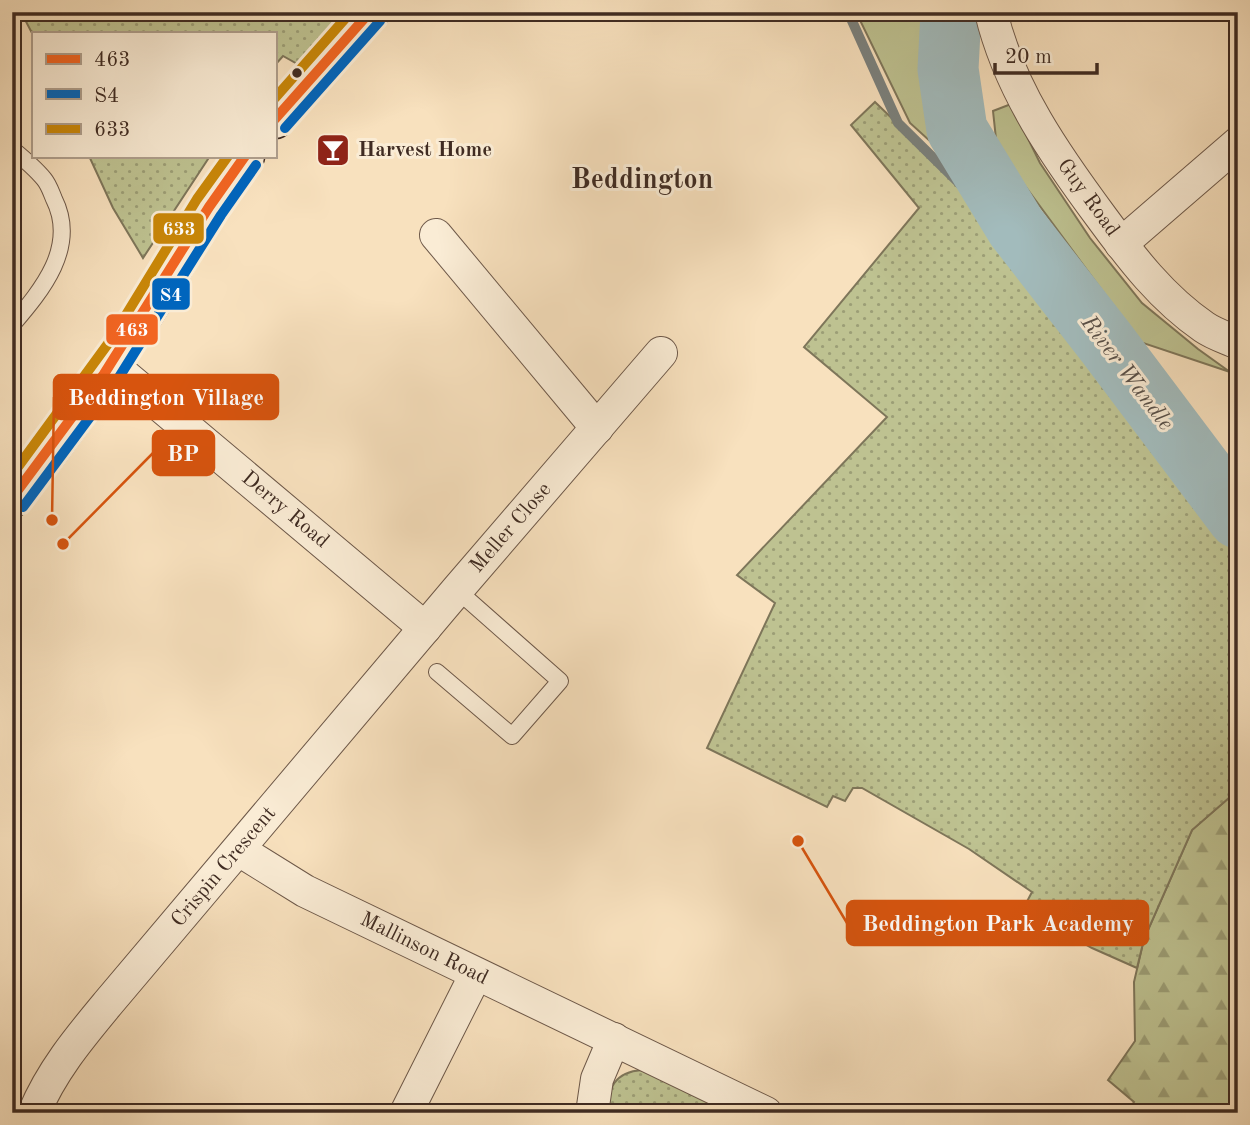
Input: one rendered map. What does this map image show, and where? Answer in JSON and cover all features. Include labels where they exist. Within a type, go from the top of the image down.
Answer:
[{"type":"main road","points":[[276,118],[370,12]]},
{"type":"main road","points":[[12,498],[47,455],[112,365],[221,189],[244,158]]},
{"type":"street","name":"Guy Road","points":[[991,12],[1013,74],[1036,122],[1121,244],[1155,286],[1179,308],[1206,330],[1238,343]]},
{"type":"street","points":[[1121,244],[1238,143]]},
{"type":"street","points":[[436,235],[597,428]]},
{"type":"street","name":"Meller Close","points":[[425,628],[661,353]]},
{"type":"street","name":"Derry Road","points":[[112,365],[425,628]]},
{"type":"street","name":"Crispin Crescent","points":[[34,1113],[46,1086],[69,1051],[425,628]]},
{"type":"street","name":"Mallinson Road","points":[[239,850],[305,891],[766,1113]]},
{"type":"street","points":[[406,1113],[476,974]]},
{"type":"street","points":[[592,1113],[597,1079],[614,1039]]},
{"type":"lane","points":[[12,149],[46,181],[61,212],[62,239],[56,262],[40,292],[12,325]]},
{"type":"lane","points":[[437,672],[512,736],[560,681],[457,590]]},
{"type":"green space","points":[[21,12],[348,12],[301,66],[283,56],[276,64],[276,32],[32,33]]},
{"type":"green space","points":[[856,12],[939,12],[932,112],[964,172],[910,123]]},
{"type":"green space","points":[[875,102],[964,188],[1016,227],[1238,518],[1238,790],[1192,830],[1144,939],[1137,968],[1092,948],[1023,909],[1032,892],[969,849],[862,788],[853,788],[845,801],[833,796],[827,807],[707,748],[775,603],[737,575],[887,417],[804,347],[919,208],[851,125]]},
{"type":"green space","points":[[1011,104],[1040,163],[1090,238],[1142,303],[1230,372],[1140,342],[997,148],[993,111]]},
{"type":"green space","points":[[90,158],[209,158],[143,258],[113,208]]},
{"type":"green space","points":[[1238,790],[1238,1102],[1235,1113],[1127,1113],[1134,1102],[1108,1080],[1135,1041],[1134,982],[1144,939],[1192,830]]},
{"type":"green space","points":[[642,1070],[734,1113],[604,1113],[614,1083],[625,1074]]},
{"type":"waterway","name":"River Wandle","points":[[848,12],[898,123],[964,188],[1016,227]]},
{"type":"waterway","name":"River Wandle","points":[[951,12],[948,69],[957,130],[1016,227],[1238,518]]},
{"type":"transit line","name":"633","points":[[276,97],[351,12]]},
{"type":"transit line","name":"463","points":[[276,118],[370,12]]},
{"type":"transit line","name":"S4","points":[[285,128],[380,21]]},
{"type":"transit line","name":"633","points":[[12,475],[110,341],[197,199],[227,158]]},
{"type":"transit line","name":"463","points":[[12,498],[104,374],[209,207],[244,158]]},
{"type":"transit line","name":"S4","points":[[23,507],[116,382],[221,215],[256,165]]},
{"type":"place","name":"Harvest Home","points":[[333,150]]},
{"type":"place","name":"Beddington Village","points":[[52,520]]},
{"type":"place","name":"BP","points":[[63,544]]},
{"type":"place","name":"Beddington Park Academy","points":[[798,841]]},
{"type":"district","name":"Beddington","points":[[642,181]]}]
